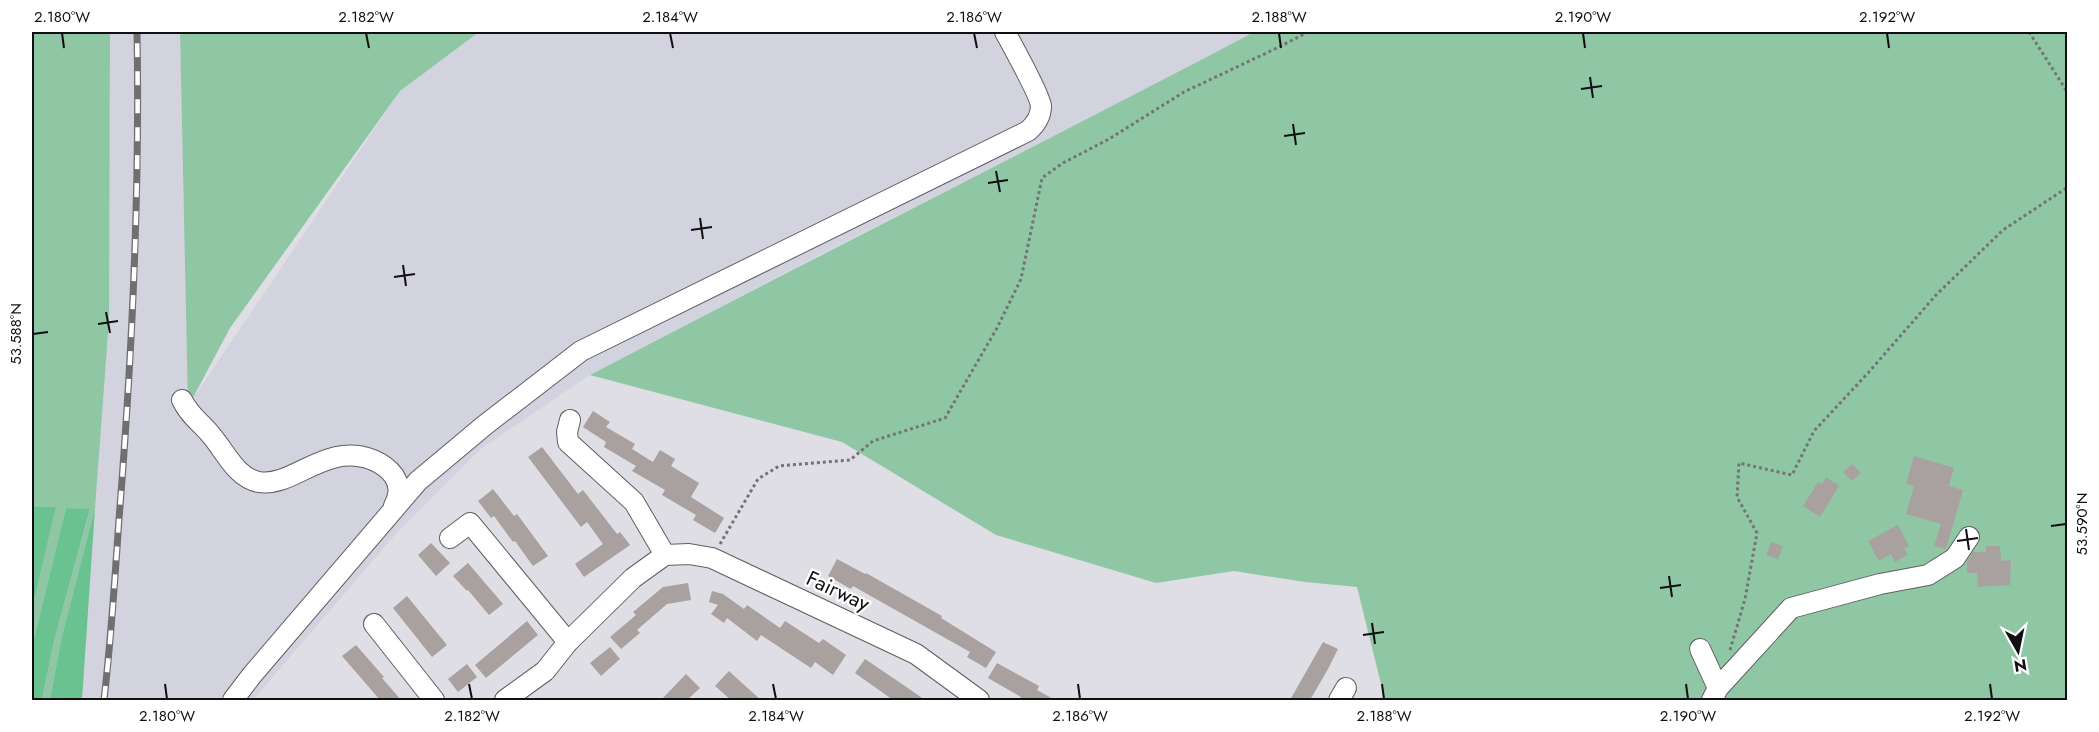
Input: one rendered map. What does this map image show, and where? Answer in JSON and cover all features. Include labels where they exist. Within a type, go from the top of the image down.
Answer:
[{"type":"street","points":[[233,700],[418,481],[485,425],[581,351],[1028,131],[1038,120],[1040,100],[1005,32]]},
{"type":"street","points":[[183,400],[193,418],[212,435],[229,459],[242,473],[256,482],[277,481],[321,460],[352,455],[367,458],[384,466],[398,482],[398,498],[391,511]]},
{"type":"street","points":[[505,700],[545,671],[568,642],[633,578],[665,555],[634,502],[568,442],[567,432],[570,420]]},
{"type":"street","points":[[450,538],[470,523],[568,642]]},
{"type":"street","points":[[1715,694],[1791,608],[1880,584],[1928,575],[1955,558],[1969,537]]},
{"type":"street","name":"Fairway","points":[[665,555],[689,554],[712,558],[916,654],[979,700]]},
{"type":"street","points":[[374,624],[434,700]]},
{"type":"street","points":[[1700,649],[1715,694]]},
{"type":"path","points":[[712,558],[758,479],[779,466],[850,460],[873,441],[945,418],[997,328],[1021,279],[1042,178],[1063,163],[1109,140],[1184,92],[1308,32]]},
{"type":"path","points":[[2029,32],[2067,93]]},
{"type":"path","points":[[1728,655],[1745,599],[1757,533],[1737,497],[1739,463],[1792,475],[1814,431],[1936,295],[2003,230],[2067,187]]},
{"type":"shaded area","points":[[110,32],[180,32],[188,406],[400,91],[479,32],[1254,32],[590,375],[482,448],[395,535],[253,700],[32,700],[32,584],[109,203]]},
{"type":"green space","points":[[32,32],[110,32],[109,320],[95,508],[61,640],[50,700],[42,700],[54,641],[90,510],[66,508],[32,647],[32,610],[56,507],[32,506]]},
{"type":"green space","points":[[180,32],[479,32],[400,91],[230,328],[188,407]]},
{"type":"green space","points":[[1254,32],[2067,32],[2067,700],[1385,700],[1357,587],[1234,571],[1156,583],[996,535],[842,442],[590,375]]},
{"type":"green space","points":[[32,506],[56,507],[32,610]]},
{"type":"green space","points":[[66,508],[90,509],[54,641],[42,700],[32,700],[32,647]]},
{"type":"green space","points":[[95,508],[82,700],[50,700],[61,640]]},
{"type":"building","points":[[593,411],[610,422],[606,427],[635,444],[632,449],[653,462],[660,450],[675,459],[671,466],[699,483],[691,497],[724,518],[715,533],[693,520],[696,515],[662,495],[665,490],[632,471],[636,466],[604,447],[606,442],[583,427]]},
{"type":"building","points":[[542,447],[578,494],[583,490],[617,534],[620,532],[630,545],[584,577],[575,564],[603,544],[587,522],[581,527],[528,457]]},
{"type":"building","points":[[1914,456],[1954,468],[1949,486],[1963,490],[1946,549],[1934,546],[1941,524],[1906,514],[1914,486],[1906,484]]},
{"type":"building","points":[[1852,464],[1861,473],[1852,481],[1843,472]]},
{"type":"building","points":[[1826,477],[1839,486],[1820,517],[1803,506],[1818,482],[1822,484]]},
{"type":"building","points":[[493,489],[514,516],[517,514],[548,556],[533,566],[494,516],[491,518],[478,501]]},
{"type":"building","points":[[1898,525],[1909,546],[1904,548],[1908,555],[1895,562],[1891,554],[1879,561],[1868,541]]},
{"type":"building","points":[[1771,542],[1783,546],[1778,559],[1766,555]]},
{"type":"building","points":[[431,543],[450,563],[436,576],[418,555]]},
{"type":"building","points":[[1986,546],[2000,546],[2001,561],[2011,560],[2010,585],[1978,587],[1977,573],[1967,573],[1967,562],[1973,552],[1986,552]]},
{"type":"building","points":[[837,559],[942,616],[941,618],[996,652],[986,668],[967,657],[970,652],[853,586],[851,589],[828,576]]},
{"type":"building","points":[[468,563],[503,604],[489,615],[453,576]]},
{"type":"building","points":[[688,583],[691,600],[667,604],[637,630],[640,633],[621,649],[610,637],[636,615],[633,612],[663,587]]},
{"type":"building","points":[[712,591],[723,594],[744,609],[747,605],[780,628],[785,621],[819,643],[823,639],[846,655],[833,675],[815,662],[811,668],[761,635],[757,641],[727,618],[724,623],[711,614],[718,605],[709,602]]},
{"type":"building","points":[[407,596],[447,645],[432,657],[393,608]]},
{"type":"building","points":[[527,621],[538,635],[486,678],[475,665]]},
{"type":"building","points":[[1323,642],[1338,649],[1328,669],[1310,700],[1290,700]]},
{"type":"building","points":[[356,645],[401,700],[380,700],[342,656]]},
{"type":"building","points":[[610,647],[620,659],[601,676],[590,663]]},
{"type":"building","points":[[865,659],[925,700],[893,700],[855,673]]},
{"type":"building","points":[[997,663],[1039,686],[1037,690],[1055,700],[1019,700],[1021,697],[988,678]]},
{"type":"building","points":[[467,664],[477,677],[458,692],[448,679]]},
{"type":"building","points":[[729,671],[761,700],[731,700],[715,686]]},
{"type":"building","points":[[686,674],[700,688],[687,700],[661,700]]},
{"type":"railway","points":[[104,700],[124,458],[131,336],[136,215],[137,32]]}]
